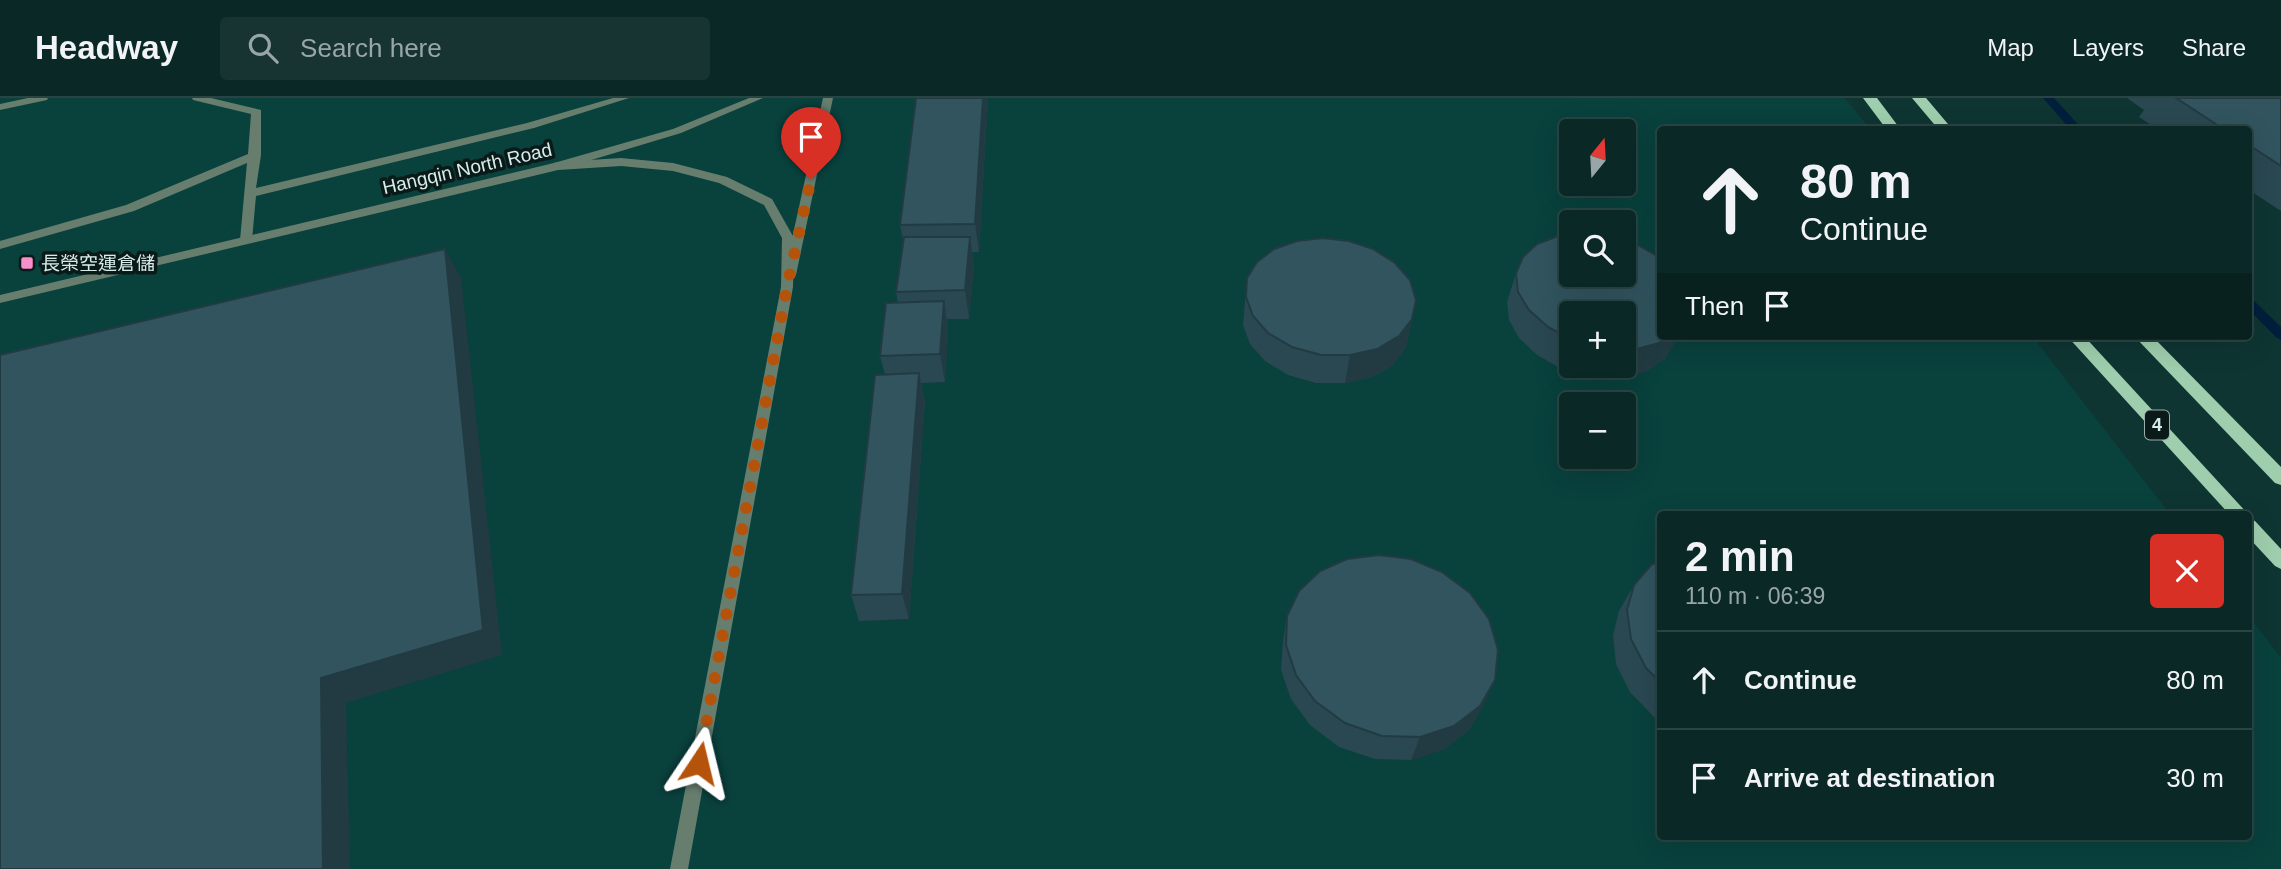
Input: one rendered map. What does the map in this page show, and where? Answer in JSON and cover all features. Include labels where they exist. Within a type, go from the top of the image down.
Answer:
[{"type":"main road","points":[[1870,98],[1892,126]]},
{"type":"main road","points":[[1919,98],[1944,126]]},
{"type":"main road","name":"4","points":[[2079,340],[2236,511]]},
{"type":"main road","points":[[2146,340],[2281,478]]},
{"type":"main road","points":[[2252,529],[2281,561]]},
{"type":"street","points":[[0,107],[43,98]]},
{"type":"street","points":[[197,98],[257,113],[246,240]]},
{"type":"street","points":[[251,193],[530,126],[624,98]]},
{"type":"street","points":[[558,166],[677,131],[758,98]]},
{"type":"street","points":[[787,287],[828,98]]},
{"type":"street","points":[[0,245],[130,208],[255,155]]},
{"type":"street","name":"Hangqin North Road","points":[[0,299],[558,166],[621,162],[673,167],[723,180],[768,202],[788,238],[787,287],[679,869]]},
{"type":"shaded area","points":[[0,98],[1845,98],[1868,126],[1657,126],[1657,340],[2035,340],[2168,511],[1657,511],[1657,840],[2252,840],[2252,620],[2281,658],[2281,869],[0,869]]},
{"type":"building","points":[[916,98],[983,98],[975,224],[900,225]]},
{"type":"building","points":[[2176,98],[2281,98],[2281,166],[2252,147],[2252,126],[2219,126]]},
{"type":"building","points":[[1559,236],[1559,287],[1636,287],[1636,244],[1657,256],[1657,340],[1664,340],[1636,349],[1636,301],[1559,301],[1559,333],[1548,327],[1529,310],[1518,292],[1516,273],[1523,257],[1537,244]]},
{"type":"building","points":[[904,237],[970,237],[965,290],[896,292]]},
{"type":"building","points":[[1323,238],[1349,241],[1373,249],[1395,263],[1410,280],[1416,300],[1412,319],[1399,336],[1377,349],[1350,355],[1321,355],[1292,347],[1268,333],[1253,316],[1246,297],[1247,278],[1257,262],[1274,249],[1297,241]]},
{"type":"building","points":[[445,249],[483,630],[321,678],[323,869],[0,869],[0,355]]},
{"type":"building","points":[[944,301],[940,354],[880,356],[886,303]]},
{"type":"building","points":[[919,373],[902,594],[851,595],[875,375]]},
{"type":"building","points":[[1379,555],[1411,559],[1442,572],[1470,593],[1489,619],[1498,650],[1495,680],[1480,706],[1454,726],[1420,737],[1382,736],[1345,723],[1315,701],[1296,675],[1286,645],[1287,616],[1299,591],[1320,571],[1347,559]]},
{"type":"building","points":[[1657,562],[1657,679],[1646,668],[1631,639],[1627,610],[1634,585],[1651,565]]},
{"type":"waterway","points":[[2048,98],[2074,126]]},
{"type":"waterway","points":[[2252,306],[2281,335]]},
{"type":"place","name":"長榮空運倉儲","points":[[27,263]]},
{"type":"route","points":[[699,763],[787,287],[811,179]]}]
